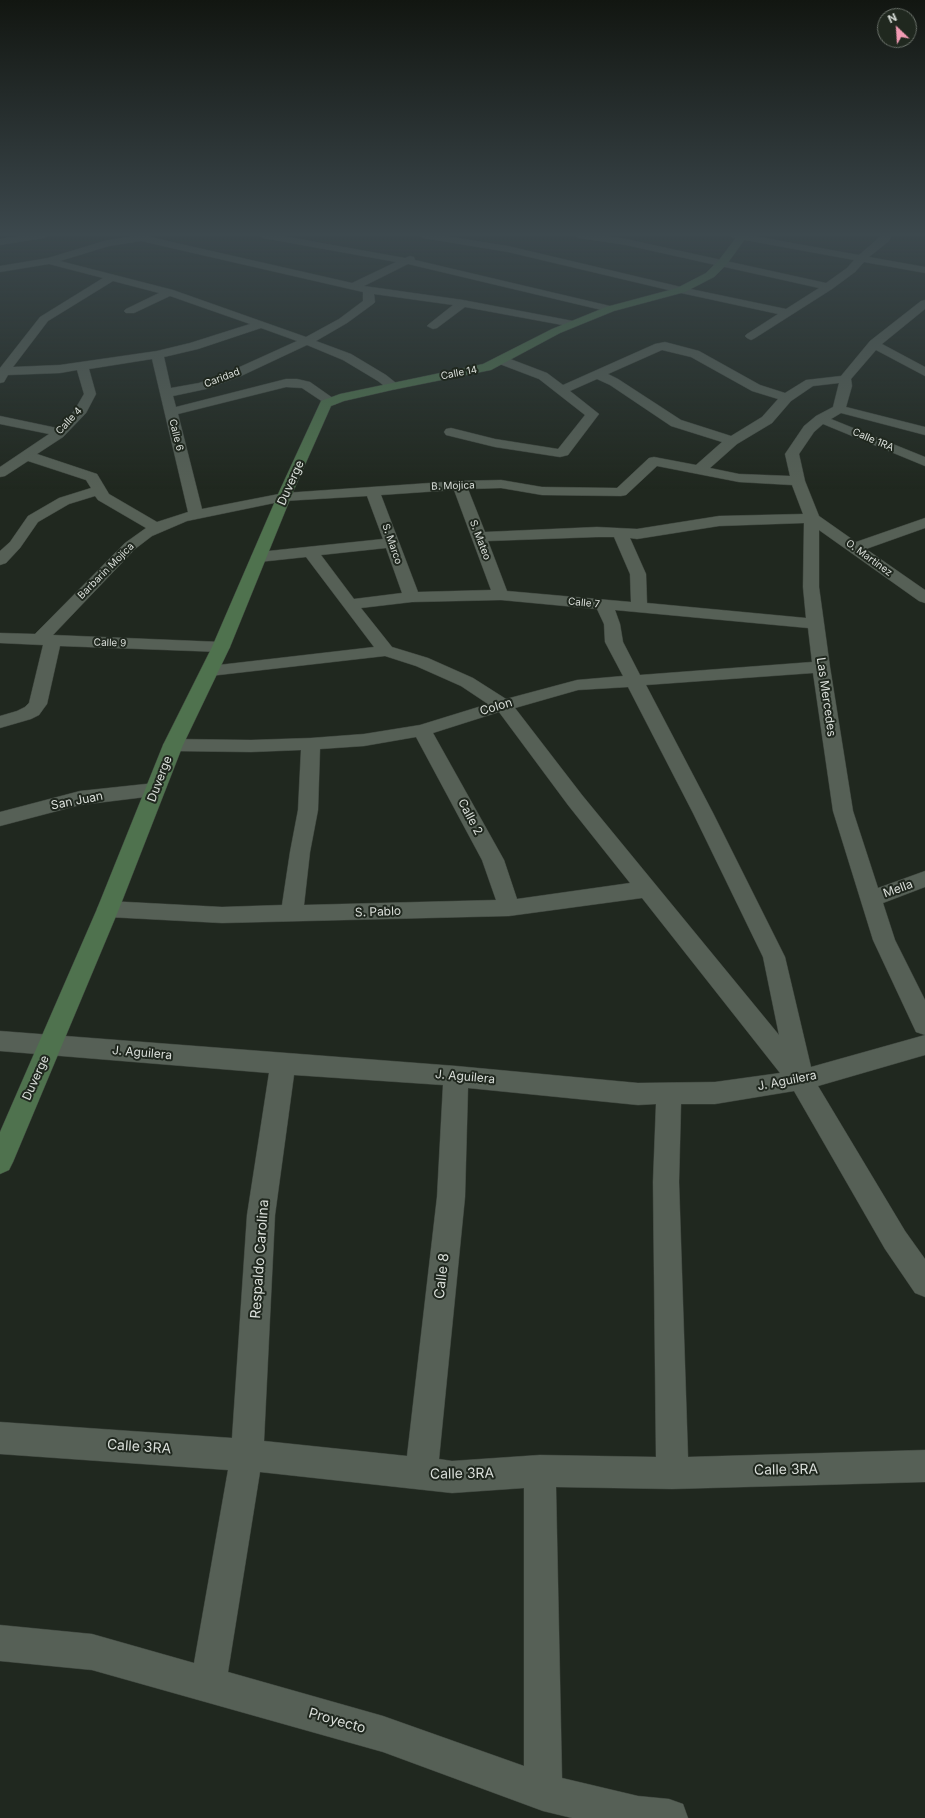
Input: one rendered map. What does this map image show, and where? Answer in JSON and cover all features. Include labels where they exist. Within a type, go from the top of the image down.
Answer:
[{"type":"street","points":[[2,375],[43,320]]},
{"type":"street","points":[[250,320],[347,357],[382,378],[392,386]]},
{"type":"street","name":"Caridad","points":[[167,393],[202,386],[237,373],[307,341],[345,320]]},
{"type":"street","points":[[432,326],[440,320]]},
{"type":"street","points":[[551,320],[573,324]]},
{"type":"street","name":"Calle 14","points":[[331,402],[392,386],[487,367],[583,320]]},
{"type":"street","points":[[751,336],[775,320]]},
{"type":"street","points":[[698,470],[732,441],[767,420],[786,398],[810,383],[845,379],[874,344],[907,320]]},
{"type":"street","points":[[2,375],[82,367],[157,355],[194,346],[262,324]]},
{"type":"street","points":[[874,344],[925,372]]},
{"type":"street","points":[[562,390],[659,347],[665,346],[695,354],[756,388],[786,398]]},
{"type":"street","name":"Calle 6","points":[[157,355],[171,412],[190,516]]},
{"type":"street","points":[[451,432],[495,443],[560,453],[564,452],[592,414],[543,376],[501,360]]},
{"type":"street","name":"Calle 4","points":[[0,473],[58,434],[78,413],[90,394],[82,367]]},
{"type":"street","points":[[597,374],[614,382],[676,423],[732,441]]},
{"type":"street","points":[[845,379],[846,386],[838,409],[925,431]]},
{"type":"street","points":[[171,412],[286,382],[297,382],[306,385],[331,402]]},
{"type":"street","name":"Duverge","points":[[0,1162],[108,909],[173,745],[221,647],[323,408],[331,402]]},
{"type":"street","name":"Las Mercedes","points":[[838,409],[821,419],[809,429],[792,454],[798,481],[812,518],[811,587],[821,667],[843,811],[884,940],[925,1025]]},
{"type":"street","name":"Calle 1RA","points":[[821,419],[925,462]]},
{"type":"street","points":[[0,420],[50,429],[58,434]]},
{"type":"street","points":[[25,455],[92,477],[103,497],[157,528]]},
{"type":"street","name":"B. Mojica","points":[[190,516],[284,498],[459,485],[501,484],[542,491],[621,492],[654,461],[698,470]]},
{"type":"street","points":[[698,470],[739,478],[798,481]]},
{"type":"street","name":"S. Mateo","points":[[459,485],[501,595]]},
{"type":"street","points":[[0,560],[15,545],[33,519],[64,501],[99,490]]},
{"type":"street","name":"S. Marco","points":[[372,491],[412,597]]},
{"type":"street","name":"Barbarin Mojica","points":[[46,640],[130,546],[146,533],[190,516]]},
{"type":"street","points":[[479,537],[597,532],[638,534],[719,521],[812,518]]},
{"type":"street","name":"O. Martinez","points":[[812,518],[922,593]]},
{"type":"street","points":[[854,548],[925,523]]},
{"type":"street","points":[[620,533],[638,574],[639,608]]},
{"type":"street","points":[[259,557],[392,543]]},
{"type":"street","points":[[310,552],[386,651]]},
{"type":"street","name":"Calle 7","points":[[351,604],[412,597],[501,595],[816,624]]},
{"type":"street","points":[[604,605],[612,624],[614,642],[636,682],[774,957],[801,1080]]},
{"type":"street","name":"Calle 9","points":[[0,638],[221,647]]},
{"type":"street","points":[[0,722],[24,715],[32,711],[38,704],[46,640]]},
{"type":"street","points":[[210,671],[386,651],[422,662],[467,682],[503,705],[575,800],[801,1080],[895,1240],[925,1284]]},
{"type":"street","name":"Colon","points":[[173,745],[251,746],[364,740],[422,730],[503,705],[577,685],[636,682],[821,667]]},
{"type":"street","name":"Calle 2","points":[[422,730],[493,860],[509,908]]},
{"type":"street","points":[[292,914],[300,852],[308,810],[311,744]]},
{"type":"street","name":"San Juan","points":[[0,819],[80,798],[155,790]]},
{"type":"street","name":"Mella","points":[[871,899],[925,879]]},
{"type":"street","name":"S. Pablo","points":[[108,909],[222,915],[509,908],[647,889]]},
{"type":"street","name":"J. Aguilera","points":[[0,1041],[283,1064],[456,1076],[638,1094],[715,1093],[801,1080],[925,1045]]},
{"type":"street","name":"Respaldo Carolina","points":[[208,1684],[247,1455],[261,1215],[283,1064]]},
{"type":"street","name":"Calle 8","points":[[421,1474],[451,1198],[456,1076]]},
{"type":"street","points":[[669,1093],[666,1182],[672,1473]]},
{"type":"street","name":"Calle 3RA","points":[[0,1438],[247,1455],[452,1477],[540,1471],[672,1473],[925,1466]]},
{"type":"street","points":[[540,1471],[543,1792]]},
{"type":"street","name":"Proyecto","points":[[0,1642],[92,1652],[384,1734],[543,1792],[638,1815],[669,1818]]}]
